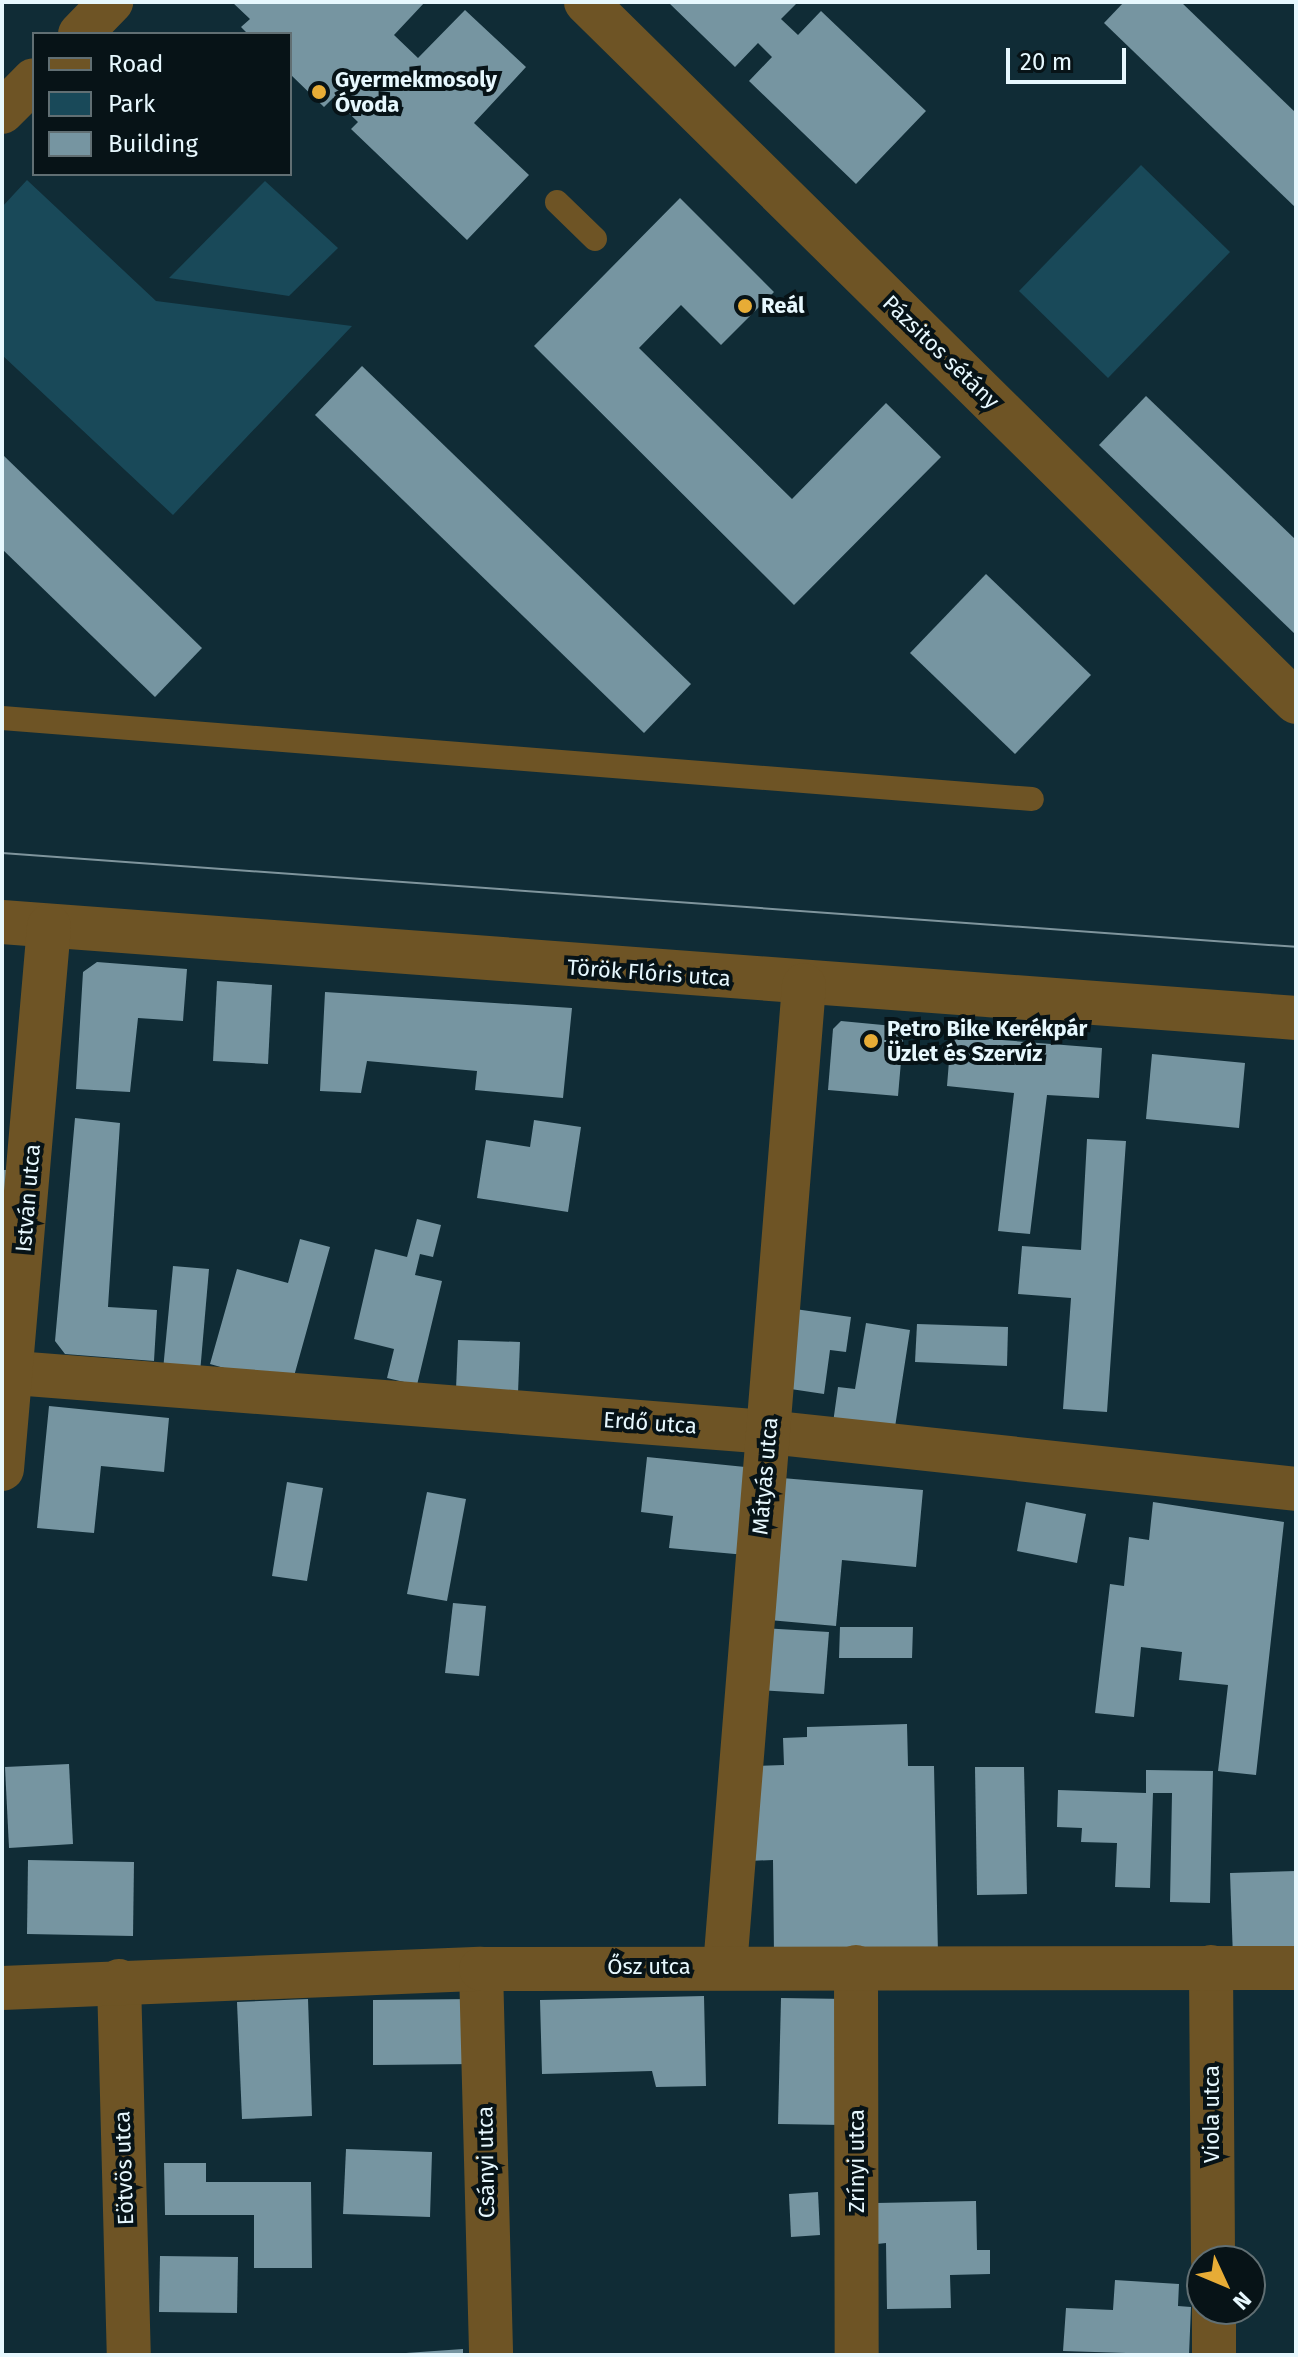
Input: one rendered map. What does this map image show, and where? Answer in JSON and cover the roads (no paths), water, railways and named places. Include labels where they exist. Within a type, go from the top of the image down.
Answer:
[{"type":"street","points":[[82,32],[111,2]]},
{"type":"street","name":"Pázsitos sétány","points":[[586,2],[1296,702]]},
{"type":"street","points":[[2,112],[32,82]]},
{"type":"street","name":"Török Flóris utca","points":[[2,922],[804,985],[1296,1018]]},
{"type":"street","name":"István utca","points":[[2,1469],[49,926]]},
{"type":"street","name":"Mátyás utca","points":[[725,1967],[804,985]]},
{"type":"street","name":"Erdő utca","points":[[8,1373],[768,1432],[1296,1489]]},
{"type":"street","name":"Zrínyi utca","points":[[856,1967],[857,2355]]},
{"type":"street","name":"Viola utca","points":[[1211,1967],[1213,2245]]},
{"type":"street","name":"Ősz utca","points":[[2,1988],[481,1969],[1296,1968]]},
{"type":"street","name":"Csányi utca","points":[[481,1969],[491,2355]]},
{"type":"street","name":"Eötvös utca","points":[[119,1981],[129,2355]]},
{"type":"street","points":[[1214,2325],[1214,2355]]},
{"type":"lane","points":[[557,202],[595,239]]},
{"type":"lane","points":[[2,718],[1032,799]]},
{"type":"tram line","points":[[2,853],[1296,947]]},
{"type":"place","name":"Gyermekmosoly Óvoda","points":[[319,92]]},
{"type":"place","name":"Reál","points":[[745,306]]},
{"type":"place","name":"Petro Bike Kerékpár Üzlet és Szervíz","points":[[871,1041]]}]
